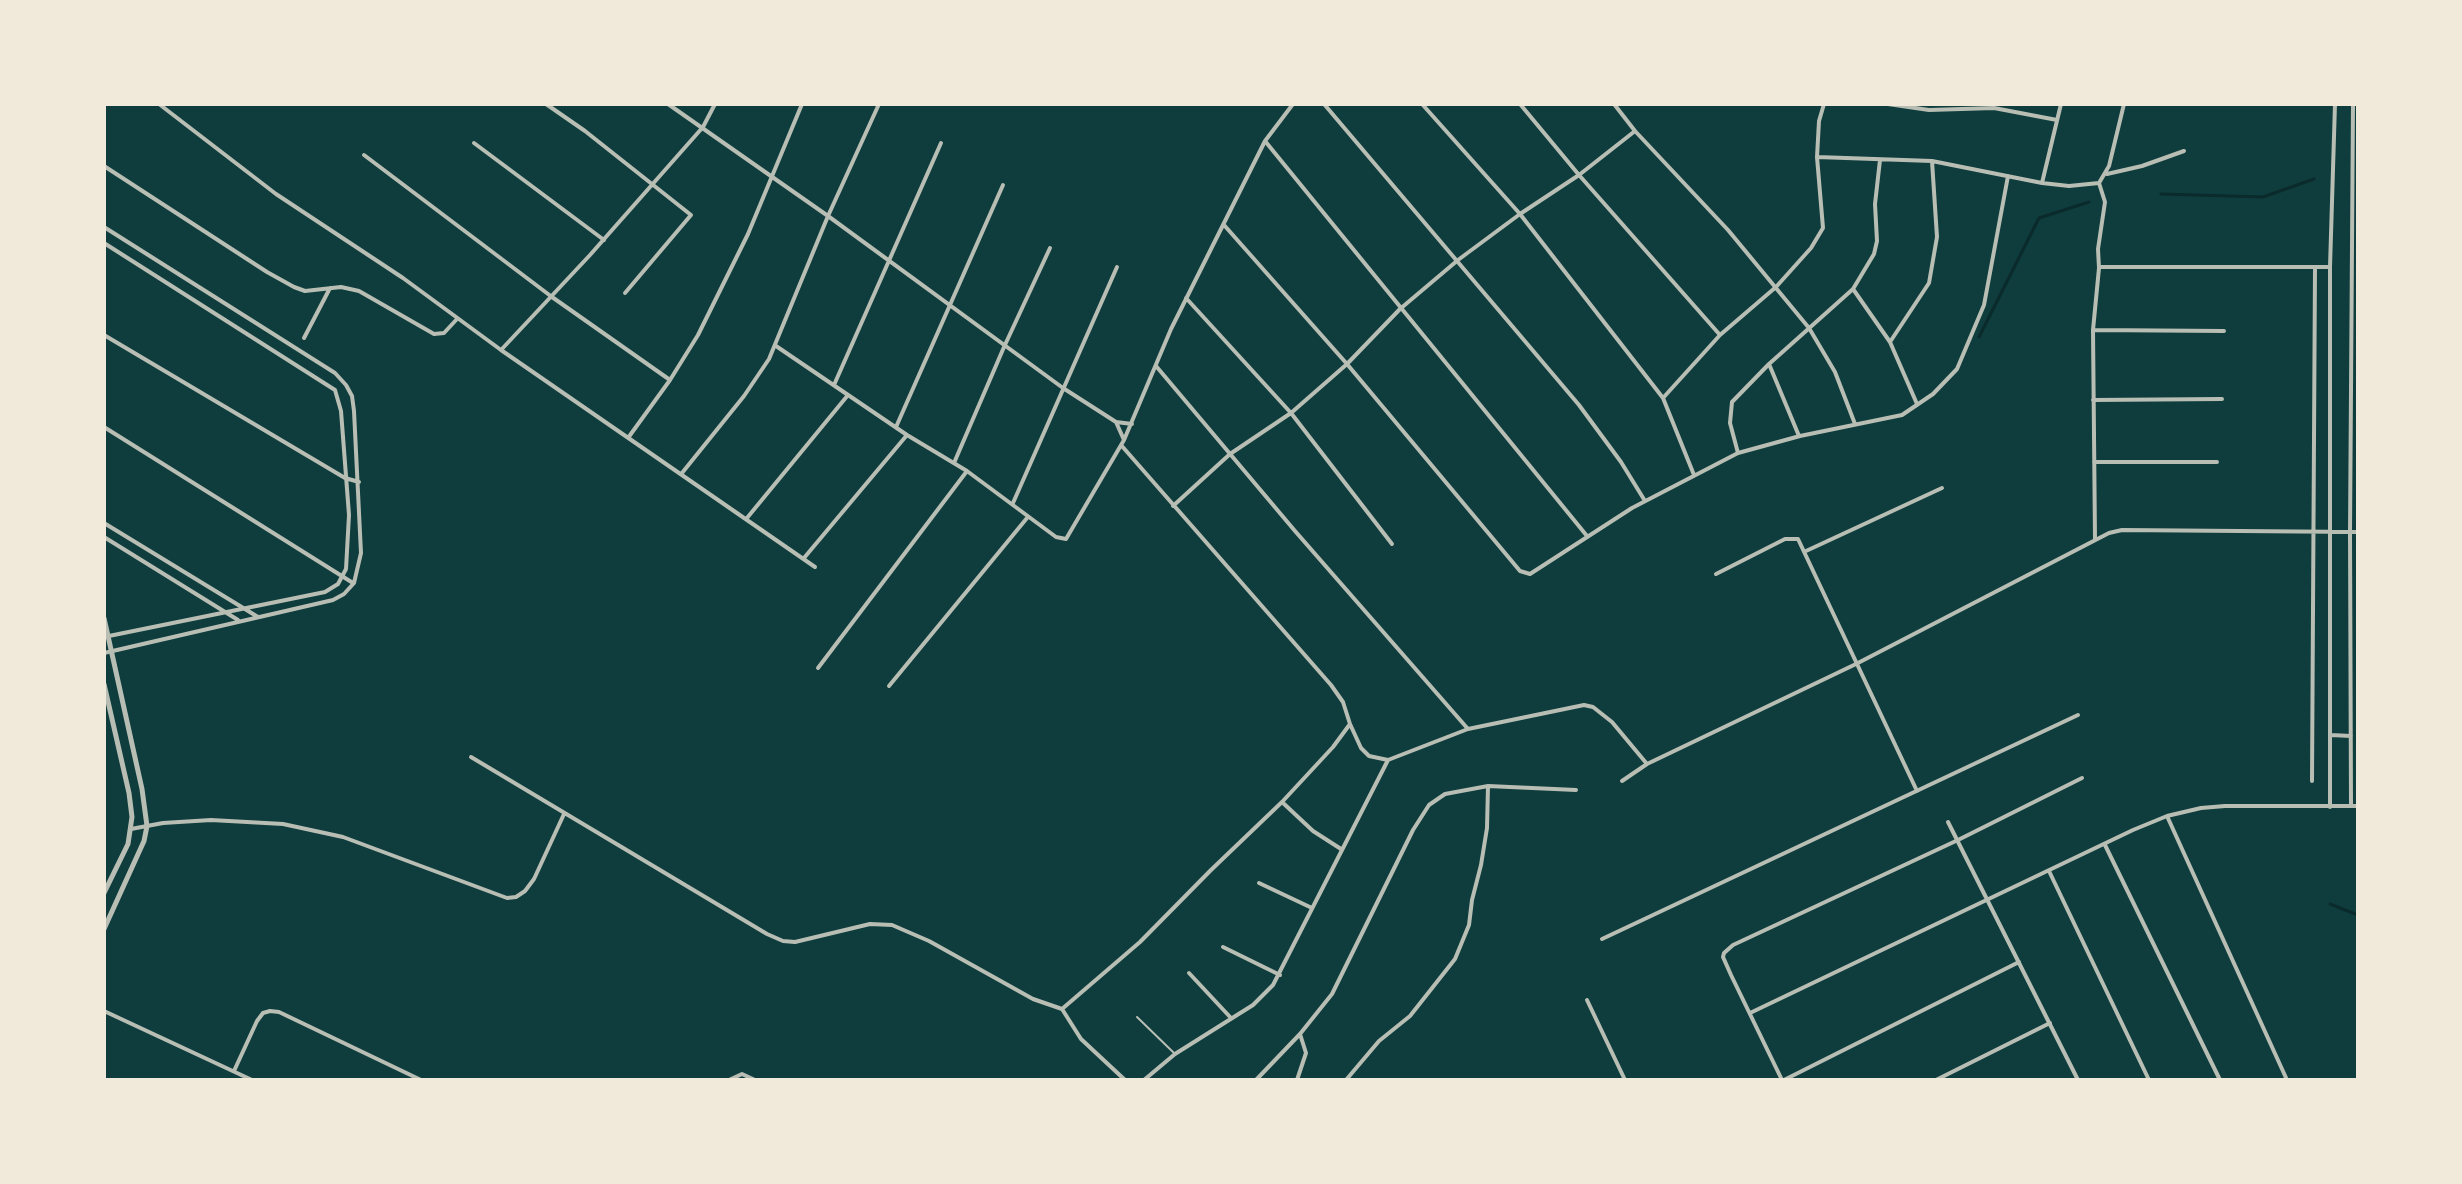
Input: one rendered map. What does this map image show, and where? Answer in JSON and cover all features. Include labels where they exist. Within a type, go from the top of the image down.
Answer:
[{"type":"street","points":[[159,104],[276,194],[403,278],[501,350],[815,567]]},
{"type":"street","points":[[546,104],[691,215],[625,293]]},
{"type":"street","points":[[668,104],[828,216],[1063,388],[1116,422],[1132,424]]},
{"type":"street","points":[[501,350],[604,240],[703,127],[715,104]]},
{"type":"street","points":[[628,438],[670,380],[712,307],[773,178],[802,104]]},
{"type":"street","points":[[681,474],[744,396],[776,346],[828,216],[879,104]]},
{"type":"street","points":[[776,346],[907,435],[967,471],[1063,540],[1069,537],[1123,442],[1186,298],[1265,141],[1293,104]]},
{"type":"street","points":[[1324,104],[1579,405],[1645,501]]},
{"type":"street","points":[[1422,104],[1520,214],[1663,398],[1694,475]]},
{"type":"street","points":[[1520,104],[1720,335]]},
{"type":"street","points":[[1614,104],[1635,131],[1728,230],[1809,328],[1835,372],[1855,424]]},
{"type":"street","points":[[1663,398],[1720,335],[1776,287],[1811,248],[1823,228],[1817,157],[1819,121],[1824,104]]},
{"type":"street","points":[[1888,104],[1929,110],[1994,108],[2057,120]]},
{"type":"street","points":[[2042,183],[2061,104]]},
{"type":"street","points":[[1817,157],[1932,161],[2042,183],[2069,186],[2099,183],[2107,174],[2124,104]]},
{"type":"street","points":[[2330,807],[2330,267],[2335,104]]},
{"type":"street","points":[[1750,1013],[2167,816],[2225,806],[2355,806],[2351,736],[2350,532],[2355,268],[2353,104]]},
{"type":"street","points":[[1173,506],[1230,454],[1291,413],[1347,364],[1400,309],[1458,260],[1579,175],[1635,131]]},
{"type":"street","points":[[1265,141],[1588,536]]},
{"type":"street","points":[[474,143],[604,240]]},
{"type":"street","points":[[834,385],[941,143]]},
{"type":"street","points":[[2107,174],[2184,151]]},
{"type":"street","points":[[364,155],[552,297],[670,380]]},
{"type":"street","points":[[1738,453],[1730,423],[1732,402],[1769,364],[1853,289],[1874,254],[1880,160]]},
{"type":"street","points":[[1890,342],[1929,283],[1937,237],[1932,161]]},
{"type":"street","points":[[104,166],[277,278],[305,291],[341,287],[359,291],[434,334],[444,333],[457,319]]},
{"type":"street","points":[[1224,225],[1347,364],[1520,571],[1530,574],[1645,501],[1738,453],[1800,436],[1902,415],[1933,394],[1957,369],[1984,305],[2008,176]]},
{"type":"street","points":[[2095,539],[2093,330],[2098,249],[2105,202],[2099,183]]},
{"type":"street","points":[[896,427],[1003,185]]},
{"type":"street","points":[[104,227],[335,373],[352,396],[361,553],[354,583],[333,600],[104,653]]},
{"type":"street","points":[[104,243],[335,390],[341,411],[349,550],[342,578],[325,592],[106,636]]},
{"type":"street","points":[[954,463],[1050,248]]},
{"type":"street","points":[[1013,503],[1117,267]]},
{"type":"street","points":[[2312,781],[2315,267]]},
{"type":"street","points":[[2099,268],[2330,267]]},
{"type":"street","points":[[304,338],[330,288]]},
{"type":"street","points":[[1853,289],[1890,342],[1917,404]]},
{"type":"street","points":[[1186,298],[1291,413],[1392,544]]},
{"type":"street","points":[[2093,330],[2224,331]]},
{"type":"street","points":[[104,335],[345,478],[359,482]]},
{"type":"street","points":[[1769,364],[1800,436]]},
{"type":"street","points":[[1156,366],[1468,729]]},
{"type":"street","points":[[747,518],[848,395]]},
{"type":"street","points":[[2093,400],[2222,399]]},
{"type":"street","points":[[1116,422],[1123,442],[1173,506],[1331,685],[1343,702],[1361,748],[1369,756],[1388,760],[1468,729],[1584,705],[1593,707],[1612,722],[1647,764]]},
{"type":"street","points":[[104,427],[354,583]]},
{"type":"street","points":[[804,558],[907,435]]},
{"type":"street","points":[[2094,462],[2217,462]]},
{"type":"street","points":[[818,668],[967,471]]},
{"type":"street","points":[[1805,552],[1942,488]]},
{"type":"street","points":[[889,686],[1028,517]]},
{"type":"street","points":[[104,523],[258,617]]},
{"type":"street","points":[[1622,781],[1647,764],[1856,664],[2095,539],[2122,530],[2358,532]]},
{"type":"street","points":[[104,537],[240,621]]},
{"type":"street","points":[[1716,574],[1785,539],[1798,539],[1917,792]]},
{"type":"street","points":[[104,618],[142,789],[147,826],[144,841],[104,929]]},
{"type":"street","points":[[104,684],[129,793],[131,829],[128,844],[104,893]]},
{"type":"street","points":[[1602,939],[2078,715]]},
{"type":"street","points":[[1062,1009],[1140,942],[1282,802],[1350,724]]},
{"type":"street","points":[[2331,735],[2351,736]]},
{"type":"street","points":[[471,757],[752,926],[783,941],[795,942],[870,924],[892,925],[929,941],[1033,999],[1062,1009],[1081,1039],[1125,1080]]},
{"type":"street","points":[[1144,1080],[1175,1054],[1265,996],[1280,975],[1388,760]]},
{"type":"street","points":[[2019,962],[1783,1080],[1723,957],[1733,945],[1958,840],[2082,778]]},
{"type":"street","points":[[1256,1080],[1300,1034],[1337,985],[1413,830],[1429,805],[1445,794],[1488,786],[1576,790]]},
{"type":"street","points":[[1346,1080],[1379,1041],[1410,1016],[1455,959],[1469,925],[1481,865],[1487,828],[1488,786]]},
{"type":"street","points":[[1282,802],[1313,831],[1341,849]]},
{"type":"street","points":[[131,829],[211,820],[283,824],[343,837],[507,898],[516,897],[534,879],[564,814]]},
{"type":"street","points":[[2167,816],[2287,1080]]},
{"type":"street","points":[[1948,822],[2078,1080]]},
{"type":"street","points":[[2105,845],[2220,1080]]},
{"type":"street","points":[[2049,871],[2149,1080]]},
{"type":"street","points":[[1259,883],[1312,908]]},
{"type":"street","points":[[1223,947],[1280,975]]},
{"type":"street","points":[[1189,973],[1231,1018]]},
{"type":"street","points":[[1587,1000],[1625,1080]]},
{"type":"street","points":[[104,1011],[252,1080]]},
{"type":"street","points":[[234,1071],[257,1021],[263,1013],[270,1011],[279,1012],[421,1080]]},
{"type":"street","points":[[1936,1080],[2050,1023]]},
{"type":"street","points":[[1297,1080],[1306,1053],[1300,1034]]},
{"type":"street","points":[[729,1080],[742,1074],[755,1080]]},
{"type":"lane","points":[[1137,1017],[1175,1054]]},
{"type":"waterway","points":[[2161,194],[2263,197],[2314,179]]},
{"type":"waterway","points":[[1979,337],[2039,218],[2089,202]]},
{"type":"waterway","points":[[2330,904],[2358,915]]}]
